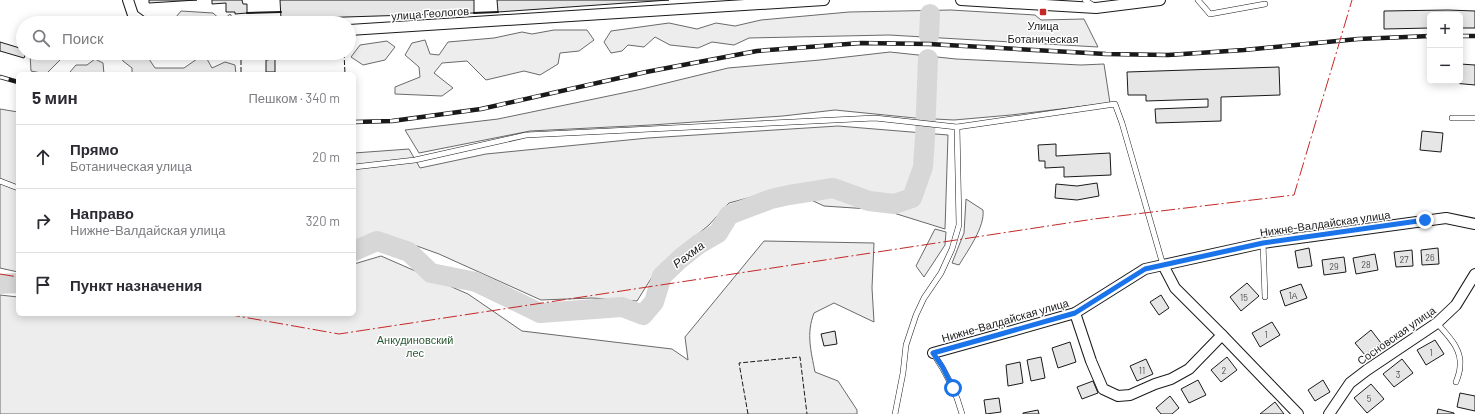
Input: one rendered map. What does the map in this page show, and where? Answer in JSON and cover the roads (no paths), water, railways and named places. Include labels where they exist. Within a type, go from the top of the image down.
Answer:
[{"type":"street","points":[[128,0],[134,16]]},
{"type":"street","name":"улица Геологов","points":[[356,30],[824,0]]},
{"type":"street","points":[[961,0],[1096,8],[1109,3],[1160,0]]},
{"type":"street","name":"Нижне-Валдайская улица","points":[[933,353],[1075,313],[1145,269],[1263,243],[1446,218],[1475,224]]},
{"type":"street","points":[[1163,265],[1175,288],[1298,414]]},
{"type":"street","name":"Сосновская улица","points":[[1329,414],[1350,383],[1436,323],[1456,305],[1475,274]]},
{"type":"street","points":[[1075,313],[1091,361],[1103,389],[1118,396],[1130,395],[1171,379],[1189,369],[1222,335]]},
{"type":"lane","points":[[1085,0],[1096,8]]},
{"type":"lane","points":[[1198,0],[1210,14],[1265,4]]},
{"type":"lane","points":[[356,167],[415,160],[526,135],[875,118],[957,127],[1115,104],[1163,265]]},
{"type":"lane","points":[[1452,118],[1475,118]]},
{"type":"lane","points":[[895,414],[903,373],[906,345],[916,315],[924,298],[941,273],[950,255],[959,225],[957,127]]},
{"type":"lane","points":[[0,181],[16,187]]},
{"type":"lane","points":[[1263,243],[1265,297]]},
{"type":"lane","points":[[1436,323],[1454,342],[1459,355],[1460,366],[1456,382]]},
{"type":"lane","points":[[933,353],[942,366],[953,388],[962,414]]},
{"type":"waterway","name":"Рахма","points":[[929,36],[930,14]]},
{"type":"waterway","name":"Рахма","points":[[356,250],[377,241],[409,252],[431,273],[476,282],[540,313],[622,307],[643,315],[654,302],[662,276],[699,244],[718,233],[729,215],[771,199],[833,188],[869,201],[894,204],[912,198],[923,167],[928,59]]},
{"type":"waterway","name":"Рахма","points":[[0,284],[16,283]]},
{"type":"railway","points":[[356,122],[392,121],[481,109],[646,72],[757,51],[861,43],[929,44],[1106,54],[1168,55],[1244,50],[1358,39],[1427,36]]},
{"type":"railway","points":[[1463,36],[1475,36]]},
{"type":"railway","points":[[0,77],[16,81]]},
{"type":"place","name":"Улица Ботаническая","points":[[1043,12]]},
{"type":"park label","name":"Анкудиновский лес","points":[[415,345]]}]
